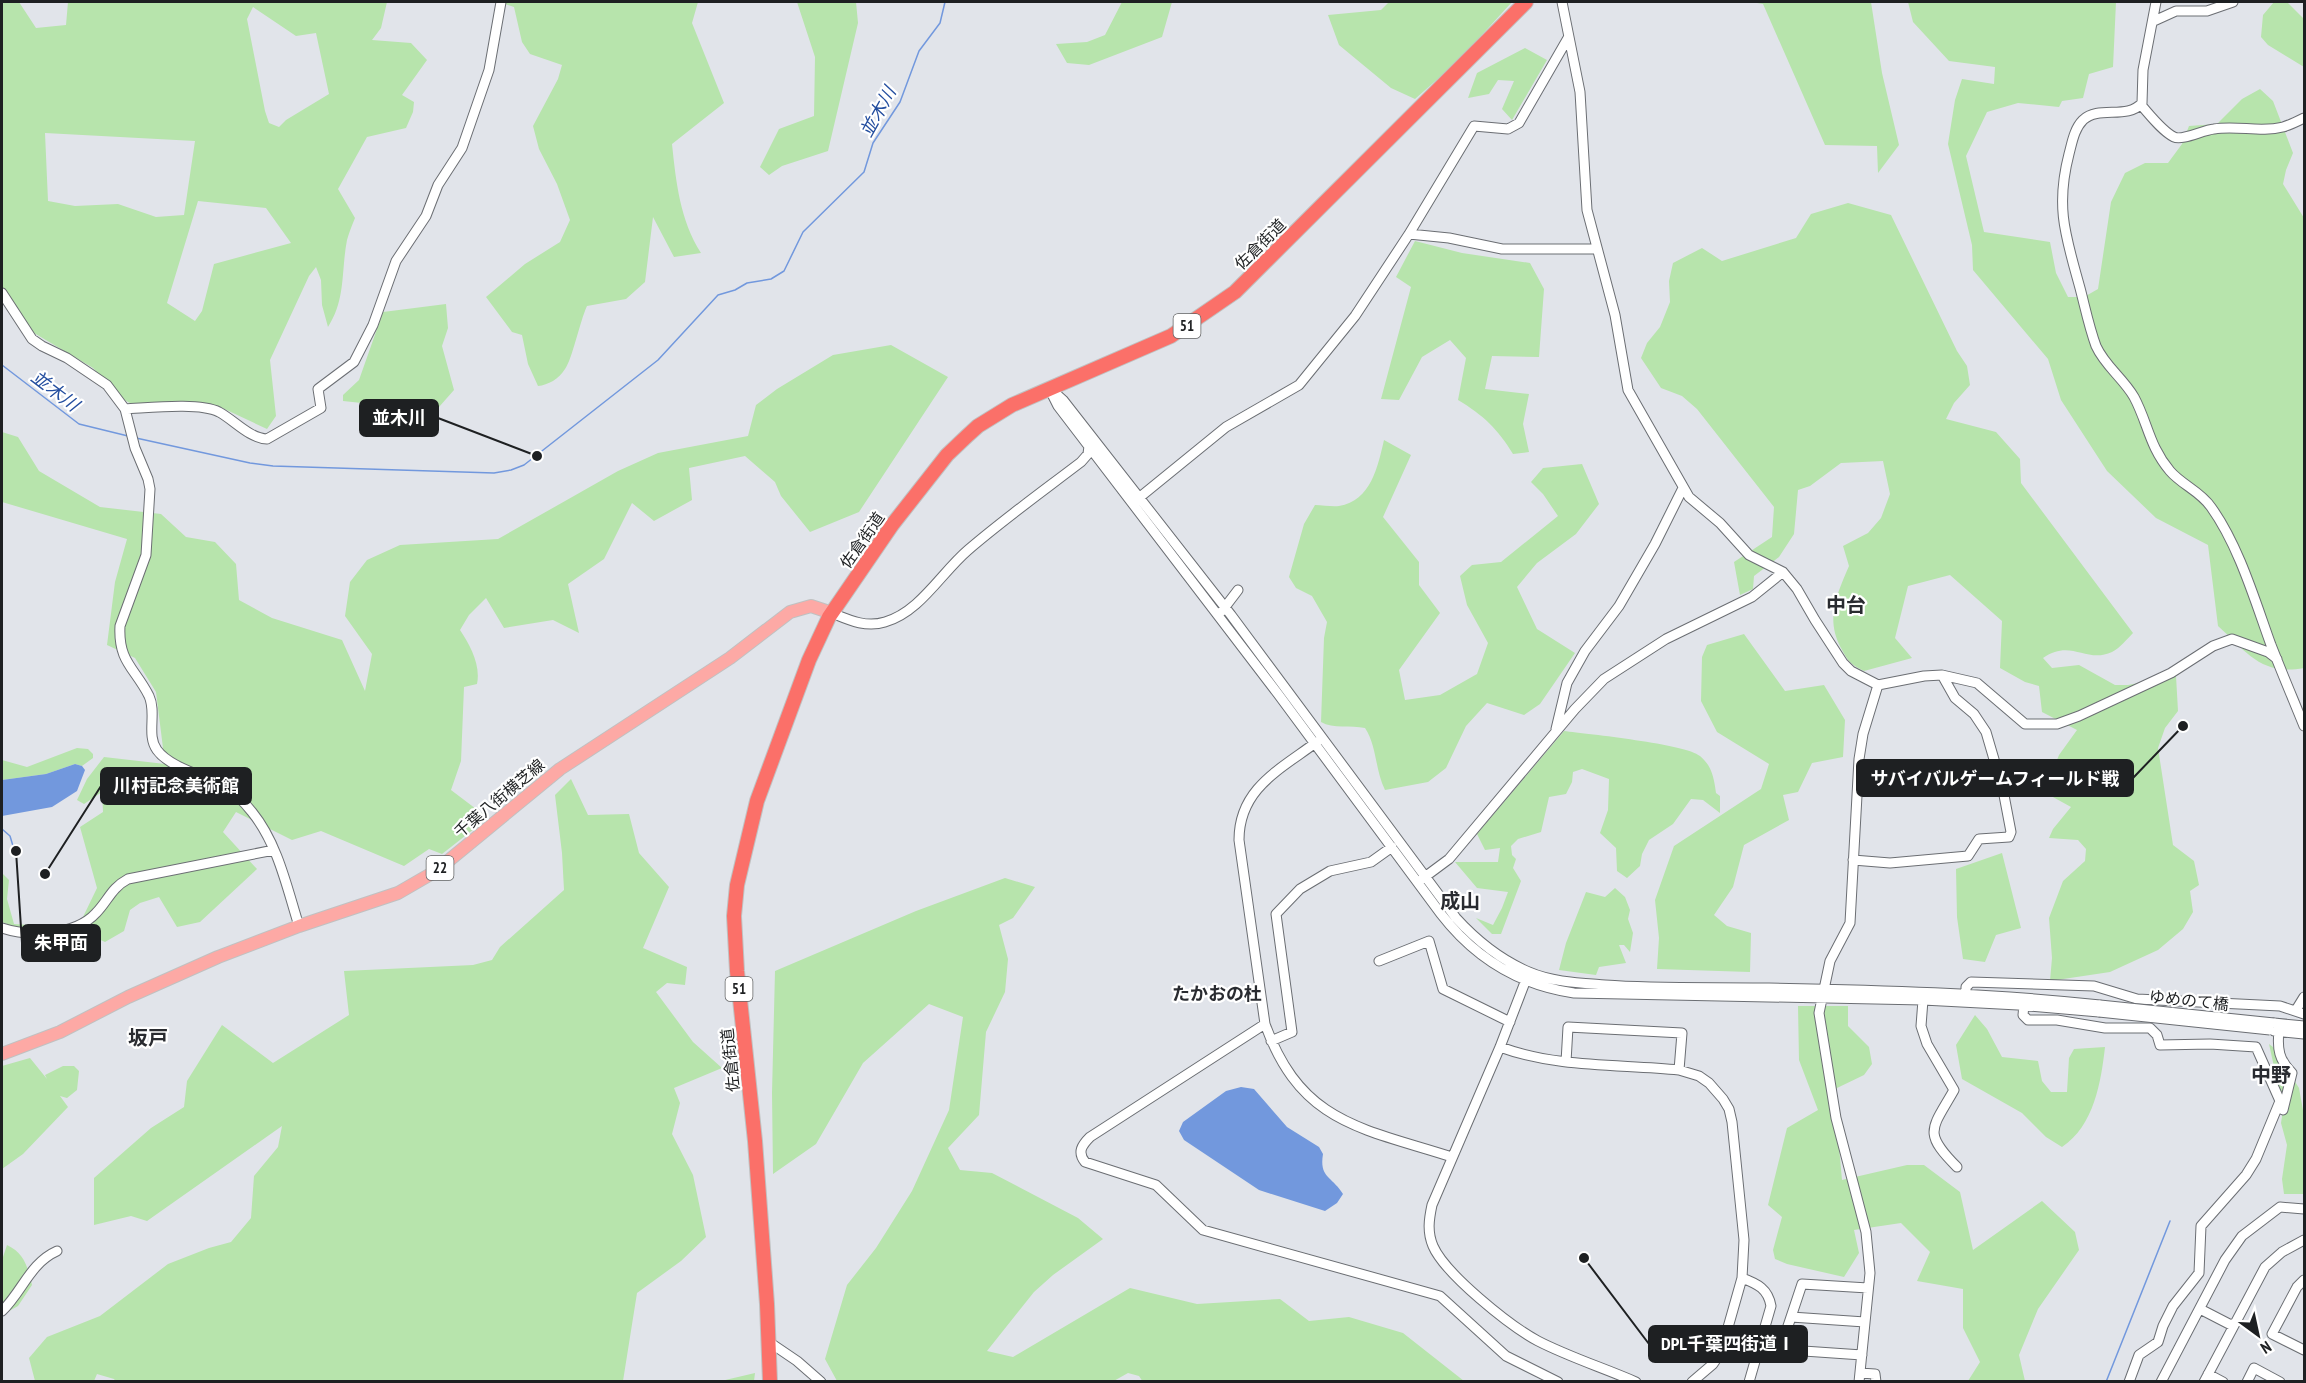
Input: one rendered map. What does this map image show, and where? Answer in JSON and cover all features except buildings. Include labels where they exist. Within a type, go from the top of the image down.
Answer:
[{"type":"highway","name":"佐倉街道","points":[[770,1382],[755,1141],[737,970],[734,916],[737,885],[757,801],[809,660],[832,613],[892,525],[957,445],[988,420],[1049,387],[1171,336],[1235,292],[1526,2]]},
{"type":"main road","name":"千葉八街横芝線","points":[[2,1054],[60,1032],[128,997],[218,957],[299,926],[373,903],[418,883],[445,864],[560,768],[730,658],[790,612],[811,606],[832,613]]},
{"type":"street","points":[[125,409],[177,406],[218,411],[237,425],[262,439],[267,439],[321,408],[318,389],[354,362],[373,325],[396,261],[426,216],[438,185],[466,140],[489,70],[501,2]]},
{"type":"street","points":[[1562,2],[1580,92],[1587,210],[1613,305],[1628,390],[1689,497],[1720,523],[1749,555],[1783,573],[1797,589],[1843,663],[1863,679],[1878,685],[1924,675],[1942,675],[1977,683],[2025,724],[2057,724],[2171,673],[2213,646],[2232,639],[2268,652],[2277,659]]},
{"type":"street","points":[[2156,2],[2144,70],[2141,105],[2134,110],[2093,114],[2079,126],[2062,182],[2061,207],[2064,235],[2090,327],[2101,357],[2132,394],[2154,447],[2167,467],[2182,482],[2203,497],[2212,508],[2237,557],[2258,606],[2304,726]]},
{"type":"street","points":[[2154,21],[2175,11],[2207,11],[2234,2]]},
{"type":"street","points":[[1141,515],[1138,502],[1140,497],[1226,427],[1299,385],[1355,316],[1410,234],[1474,126],[1508,129],[1519,123],[1569,38]]},
{"type":"street","points":[[2141,105],[2175,138],[2184,139],[2197,132],[2230,126],[2269,129],[2284,127],[2304,118]]},
{"type":"street","points":[[1410,234],[1449,238],[1502,249],[1596,249]]},
{"type":"street","points":[[2,293],[32,339],[67,358],[107,386],[125,409],[135,448],[150,489],[146,555],[120,626],[119,636],[124,658],[149,695],[152,704],[156,749],[166,759],[225,787],[238,796],[256,818],[274,850],[299,926]]},
{"type":"street","points":[[1049,387],[1058,406],[1101,463],[1468,932],[1528,977],[1627,987],[1823,989],[1966,994],[2040,999],[2099,1009]]},
{"type":"street","points":[[1049,387],[1063,400],[1224,606],[1392,847],[1453,929],[1475,951],[1498,967],[1556,990],[1586,994],[1923,1000],[2099,1009]]},
{"type":"street","points":[[832,613],[859,623],[870,624],[885,622],[902,614],[923,597],[966,552],[1081,462],[1088,454],[1089,446]]},
{"type":"street","points":[[1081,462],[1089,459],[1101,463]]},
{"type":"street","points":[[1554,734],[1567,683],[1585,651],[1619,606],[1655,544],[1683,488]]},
{"type":"street","points":[[1423,890],[1421,881],[1425,876],[1449,860],[1575,709],[1604,679],[1666,639],[1752,597],[1783,573]]},
{"type":"street","points":[[1224,622],[1222,609],[1238,590]]},
{"type":"street","points":[[1853,861],[1890,863],[1968,856],[1979,839],[2009,837],[2011,832],[2003,790],[1986,732],[1974,714],[1955,698],[1942,675]]},
{"type":"street","points":[[1876,1382],[1875,1374],[1860,1377],[1870,1273],[1866,1232],[1836,1118],[1821,1025],[1821,999],[1830,961],[1850,923],[1862,742],[1878,685]]},
{"type":"street","points":[[1319,741],[1250,796],[1243,809],[1239,825],[1239,840],[1265,1024],[1287,1074],[1322,1108],[1343,1121],[1452,1157]]},
{"type":"street","points":[[1271,1041],[1292,1032],[1276,914],[1300,889],[1330,870],[1371,862],[1392,847]]},
{"type":"street","points":[[2,928],[34,934],[51,933],[88,921],[98,912],[111,891],[128,879],[274,850]]},
{"type":"street","points":[[1379,961],[1429,941],[1443,989],[1510,1022]]},
{"type":"street","points":[[1528,977],[1431,1205],[1429,1232],[1432,1244],[1445,1265],[1515,1327],[1528,1335],[1636,1382]]},
{"type":"street","points":[[1966,994],[1966,987],[1971,982],[2094,986],[2130,998],[2280,1006],[2300,1012],[2304,997]]},
{"type":"street","points":[[2150,1028],[2151,999]]},
{"type":"street","points":[[1923,1000],[1922,1026],[1927,1044],[1954,1090],[1933,1132],[1941,1151],[1957,1167]]},
{"type":"street","points":[[2024,1005],[2023,1015],[2028,1020],[2057,1020],[2090,1028],[2150,1028],[2157,1035],[2160,1045],[2210,1044],[2256,1047],[2280,1101],[2271,1126],[2246,1175],[2201,1226],[2199,1273],[2173,1306],[2158,1342],[2139,1355],[2129,1382]]},
{"type":"street","name":"ゆめのて橋","points":[[2099,1009],[2274,1028]]},
{"type":"street","points":[[1265,1024],[1090,1137],[1084,1143],[1080,1156],[1085,1162],[1156,1185],[1203,1230],[1440,1296],[1506,1356],[1558,1382]]},
{"type":"street","points":[[2274,1028],[2304,1026]]},
{"type":"street","points":[[1566,1062],[1568,1027],[1682,1033],[1679,1070]]},
{"type":"street","points":[[2271,1126],[2278,1124],[2281,1117],[2292,1073],[2283,1064],[2278,1053],[2274,1028]]},
{"type":"street","points":[[2274,1028],[2304,1034]]},
{"type":"street","points":[[1500,1047],[1522,1056],[1566,1062],[1679,1070],[1699,1076],[1709,1083],[1729,1109],[1744,1240],[1742,1278],[1721,1352],[1701,1377],[1692,1382]]},
{"type":"street","points":[[2162,1382],[2225,1260],[2242,1236],[2280,1207],[2304,1209]]},
{"type":"street","points":[[2223,1382],[2206,1378],[2265,1267],[2282,1252],[2304,1240]]},
{"type":"street","points":[[2,1311],[25,1278],[44,1258],[57,1251]]},
{"type":"street","points":[[1742,1278],[1762,1287],[1770,1298],[1770,1315],[1749,1382]]},
{"type":"street","points":[[2304,1280],[2297,1287],[2272,1334],[2304,1350]]},
{"type":"street","points":[[1780,1350],[1802,1284],[1868,1288]]},
{"type":"street","points":[[2200,1309],[2233,1326]]},
{"type":"street","points":[[1791,1317],[1865,1322]]},
{"type":"street","points":[[769,1342],[797,1361],[820,1382]]},
{"type":"street","points":[[1760,1348],[1862,1355]]},
{"type":"street","points":[[2247,1382],[2254,1368],[2280,1382]]},
{"type":"green space","points":[[2,2],[19,2],[36,28],[66,25],[68,2],[387,2],[381,28],[372,40],[411,43],[427,60],[402,95],[414,102],[413,112],[406,128],[367,137],[338,189],[355,218],[347,240],[338,306],[328,327],[322,305],[321,280],[316,267],[309,276],[270,360],[276,416],[267,429],[218,406],[135,406],[121,398],[93,368],[34,333],[2,287]],"holes":[[[253,7],[296,36],[316,33],[329,94],[286,120],[279,127],[269,123],[265,111],[247,19]],[[45,133],[195,141],[184,215],[156,217],[118,204],[75,206],[48,201]],[[198,201],[266,208],[291,243],[214,264],[202,311],[195,321],[167,303]]]},
{"type":"green space","points":[[499,2],[698,2],[692,23],[724,103],[672,144],[677,186],[684,214],[701,253],[674,257],[653,217],[645,282],[626,299],[587,306],[565,369],[553,381],[538,386],[528,364],[522,335],[512,332],[486,297],[525,264],[560,242],[570,220],[557,184],[539,149],[533,126],[558,79],[562,65],[530,54],[522,42],[514,7]]},
{"type":"green space","points":[[797,2],[856,2],[858,23],[828,151],[782,166],[769,175],[760,167],[779,129],[814,116],[815,57]]},
{"type":"green space","points":[[1122,2],[1172,2],[1162,37],[1089,65],[1067,63],[1056,44],[1087,42],[1105,35]]},
{"type":"green space","points":[[1389,2],[1512,2],[1458,61],[1415,99],[1391,88],[1339,45],[1328,15],[1381,10]]},
{"type":"green space","points":[[1751,2],[1871,2],[1882,73],[1899,145],[1878,173],[1877,146],[1825,145],[1763,4]]},
{"type":"green space","points":[[1908,2],[2116,2],[2113,67],[2089,74],[2083,98],[2062,101],[2059,107],[2018,103],[1987,112],[1966,156],[1984,232],[2050,242],[2056,273],[2068,297],[2084,297],[2098,289],[2111,202],[2125,173],[2145,163],[2168,163],[2182,144],[2189,126],[2217,124],[2242,99],[2260,89],[2273,101],[2293,153],[2283,184],[2304,218],[2304,668],[2289,670],[2266,665],[2247,653],[2218,626],[2208,545],[2156,518],[2107,471],[2061,400],[2048,359],[1973,270],[1972,245],[1948,144],[1955,100],[1962,79],[1994,84],[1995,67],[1949,61],[1913,22]]},
{"type":"green space","points":[[2274,2],[2287,2],[2304,19],[2304,67],[2268,45],[2261,37],[2263,15]]},
{"type":"green space","points":[[1525,48],[1547,60],[1512,120],[1502,109],[1514,81],[1498,80],[1489,94],[1468,98],[1477,73]]},
{"type":"green space","points":[[1848,203],[1891,215],[1957,351],[1967,366],[1970,385],[1954,403],[1946,419],[1996,432],[2020,459],[2021,483],[2133,633],[2121,646],[2103,655],[2062,650],[2043,658],[2052,668],[2079,665],[2115,685],[2128,685],[2176,676],[2178,711],[2165,728],[2158,748],[2173,845],[2194,861],[2199,885],[2190,891],[2193,912],[2183,929],[2158,950],[2110,972],[2050,981],[2052,958],[2049,918],[2063,881],[2085,861],[2086,849],[2078,840],[2049,838],[2053,829],[2071,807],[2042,791],[2058,779],[2053,770],[2059,755],[2077,730],[2042,712],[2039,686],[2025,682],[2000,668],[2002,621],[1950,575],[1908,586],[1895,638],[1912,658],[1864,671],[1850,662],[1836,637],[1834,607],[1849,566],[1843,546],[1868,533],[1881,518],[1890,494],[1883,461],[1841,463],[1810,486],[1798,490],[1794,534],[1779,557],[1754,576],[1753,589],[1740,595],[1734,562],[1772,537],[1774,507],[1697,409],[1682,396],[1661,388],[1641,358],[1647,343],[1660,327],[1670,302],[1669,281],[1673,263],[1702,248],[1722,261],[1796,238],[1811,214]]},
{"type":"green space","points":[[1415,241],[1462,253],[1530,263],[1544,289],[1539,357],[1492,356],[1485,389],[1529,394],[1523,424],[1529,452],[1513,454],[1489,423],[1458,400],[1466,358],[1450,340],[1422,357],[1399,400],[1381,399],[1411,287],[1396,277]]},
{"type":"green space","points":[[446,304],[448,328],[442,346],[454,390],[439,407],[390,406],[343,401],[343,395],[359,380],[383,312]]},
{"type":"green space","points":[[891,345],[948,377],[859,512],[810,532],[781,496],[775,482],[745,456],[689,468],[692,500],[654,521],[632,503],[604,559],[568,584],[579,633],[553,620],[504,628],[486,598],[469,615],[460,630],[474,656],[478,677],[477,684],[464,687],[461,761],[451,790],[488,818],[442,854],[429,849],[404,866],[321,831],[292,840],[236,812],[223,832],[257,869],[200,922],[177,927],[159,897],[140,903],[130,910],[124,931],[105,942],[92,936],[83,917],[97,888],[80,827],[103,812],[102,792],[84,804],[77,800],[87,779],[104,757],[165,764],[156,692],[135,658],[107,645],[115,582],[127,539],[2,502],[2,432],[18,437],[39,471],[100,507],[161,514],[186,537],[215,542],[236,564],[239,600],[272,618],[342,640],[365,691],[372,654],[345,616],[350,582],[367,560],[400,545],[498,539],[618,471],[658,453],[748,436],[756,405],[777,389],[833,355]]},
{"type":"green space","points":[[1384,440],[1411,455],[1383,517],[1419,562],[1419,585],[1440,613],[1399,670],[1405,700],[1440,695],[1477,674],[1488,643],[1467,605],[1460,576],[1472,565],[1501,562],[1558,516],[1543,494],[1531,482],[1543,468],[1582,464],[1599,504],[1576,534],[1537,563],[1517,587],[1537,629],[1575,653],[1540,704],[1524,715],[1487,703],[1466,726],[1446,768],[1428,782],[1385,790],[1372,742],[1365,728],[1321,722],[1324,638],[1327,622],[1312,596],[1296,588],[1289,577],[1304,524],[1315,505],[1339,506],[1359,497],[1366,490],[1376,471]]},
{"type":"green space","points":[[1744,634],[1785,691],[1824,685],[1845,720],[1843,757],[1812,763],[1798,792],[1783,795],[1789,820],[1744,845],[1733,887],[1714,915],[1727,926],[1751,933],[1750,972],[1657,969],[1659,938],[1655,900],[1674,846],[1761,789],[1769,764],[1717,732],[1701,701],[1702,657],[1707,645]]},
{"type":"green space","points":[[1564,731],[1676,747],[1700,756],[1710,768],[1716,793],[1720,796],[1720,813],[1703,800],[1691,799],[1673,824],[1649,840],[1642,854],[1640,866],[1627,878],[1617,871],[1616,848],[1600,833],[1608,810],[1609,779],[1582,769],[1573,772],[1572,782],[1566,794],[1549,797],[1541,832],[1518,839],[1511,846],[1512,855],[1516,859],[1513,868],[1521,881],[1501,934],[1492,934],[1476,918],[1493,925],[1508,892],[1477,888],[1455,862],[1498,862],[1500,848],[1485,850],[1477,834]]},
{"type":"green space","points":[[77,748],[88,749],[93,754],[93,758],[82,766],[75,764],[46,774],[2,780],[2,760],[27,767]]},
{"type":"green space","points":[[571,779],[588,815],[629,814],[639,853],[669,887],[643,948],[687,967],[685,985],[667,983],[656,992],[693,1042],[722,1068],[674,1088],[680,1103],[672,1134],[693,1175],[706,1237],[681,1261],[637,1293],[623,1381],[116,1382],[114,1379],[97,1374],[94,1381],[35,1381],[29,1358],[47,1337],[100,1316],[168,1264],[231,1242],[251,1218],[254,1176],[278,1147],[282,1126],[147,1221],[131,1216],[94,1225],[94,1178],[151,1128],[184,1107],[187,1081],[222,1025],[273,1063],[349,1015],[344,971],[473,965],[492,960],[500,947],[564,890],[555,795]]},
{"type":"green space","points":[[2002,853],[2021,928],[1996,935],[1985,962],[1963,959],[1957,917],[1956,869]]},
{"type":"green space","points":[[2,873],[9,880],[7,899],[14,924],[29,925],[27,931],[2,922]]},
{"type":"green space","points":[[1005,878],[1035,887],[1013,918],[999,925],[1008,959],[1005,992],[986,1032],[979,1115],[948,1148],[960,1170],[992,1173],[1078,1218],[1103,1239],[1053,1275],[1034,1292],[987,1351],[1013,1357],[1130,1288],[1197,1304],[1280,1299],[1309,1321],[1349,1317],[1403,1333],[1464,1381],[1143,1382],[1139,1376],[1128,1373],[1112,1382],[837,1381],[825,1359],[847,1285],[876,1248],[912,1191],[949,1110],[963,1017],[929,1004],[863,1063],[816,1144],[773,1174],[775,971],[916,911]]},
{"type":"green space","points":[[1615,888],[1625,897],[1630,910],[1628,919],[1633,933],[1630,952],[1624,945],[1619,945],[1626,963],[1599,967],[1596,975],[1559,970],[1566,943],[1586,892],[1605,897]]},
{"type":"green space","points":[[1798,1006],[1848,1006],[1848,1026],[1869,1047],[1872,1064],[1864,1075],[1837,1088],[1835,1102],[1842,1180],[1907,1165],[1924,1165],[1960,1192],[1973,1250],[2042,1201],[2075,1232],[2079,1250],[2038,1309],[2019,1355],[2025,1381],[1968,1381],[1980,1362],[1963,1328],[1963,1289],[1917,1281],[1930,1252],[1901,1223],[1854,1230],[1859,1253],[1844,1277],[1787,1264],[1775,1259],[1773,1250],[1782,1217],[1768,1205],[1787,1128],[1818,1110],[1799,1060]]},
{"type":"green space","points":[[1975,1015],[1987,1029],[2002,1057],[2038,1061],[2042,1081],[2051,1092],[2067,1092],[2069,1058],[2074,1049],[2105,1047],[2098,1088],[2089,1115],[2073,1138],[2062,1147],[2046,1137],[2022,1113],[1962,1079],[1956,1045]]},
{"type":"green space","points":[[2269,1044],[2299,1088],[2304,1116],[2304,1194],[2284,1194],[2282,1179],[2287,1145],[2281,1123],[2284,1103]]},
{"type":"green space","points":[[30,1058],[47,1079],[45,1075],[63,1066],[74,1066],[79,1071],[77,1090],[67,1098],[60,1096],[68,1107],[23,1154],[2,1169],[2,1066]]},
{"type":"green space","points":[[7,1245],[21,1256],[29,1272],[32,1285],[18,1306],[2,1315],[2,1260]]},
{"type":"green space","points":[[755,1373],[754,1381],[721,1381]]},
{"type":"water","points":[[75,764],[82,766],[85,770],[77,791],[52,807],[2,816],[2,780],[46,774]]},
{"type":"water","points":[[1241,1087],[1254,1089],[1287,1127],[1319,1147],[1323,1154],[1323,1168],[1327,1176],[1343,1194],[1337,1203],[1325,1211],[1259,1190],[1184,1140],[1179,1131],[1183,1122],[1226,1091]]},
{"type":"waterway","name":"並木川","points":[[136,438],[273,466],[494,473],[524,465],[658,360],[718,295],[735,290],[747,283],[771,279],[784,271],[803,232],[864,172],[873,143],[900,102],[919,51],[940,23],[945,2]]},
{"type":"waterway","name":"並木川","points":[[2,365],[79,424],[128,436]]},
{"type":"waterway","points":[[2,829],[10,836],[16,856]]},
{"type":"waterway","points":[[2106,1382],[2170,1221]]},
{"type":"place","name":"並木川","points":[[537,456]]},
{"type":"place","name":"サバイバルゲームフィールド戦","points":[[2183,726]]},
{"type":"place","name":"朱甲面","points":[[16,851]]},
{"type":"place","name":"川村記念美術館","points":[[45,874]]},
{"type":"place","name":"DPL千葉四街道Ⅰ","points":[[1584,1258]]},
{"type":"district","name":"中台","points":[[1846,605]]},
{"type":"district","name":"成山","points":[[1460,901]]},
{"type":"district","name":"たかおの杜","points":[[1217,994]]},
{"type":"district","name":"坂戸","points":[[148,1038]]},
{"type":"district","name":"中野","points":[[2271,1075]]}]
